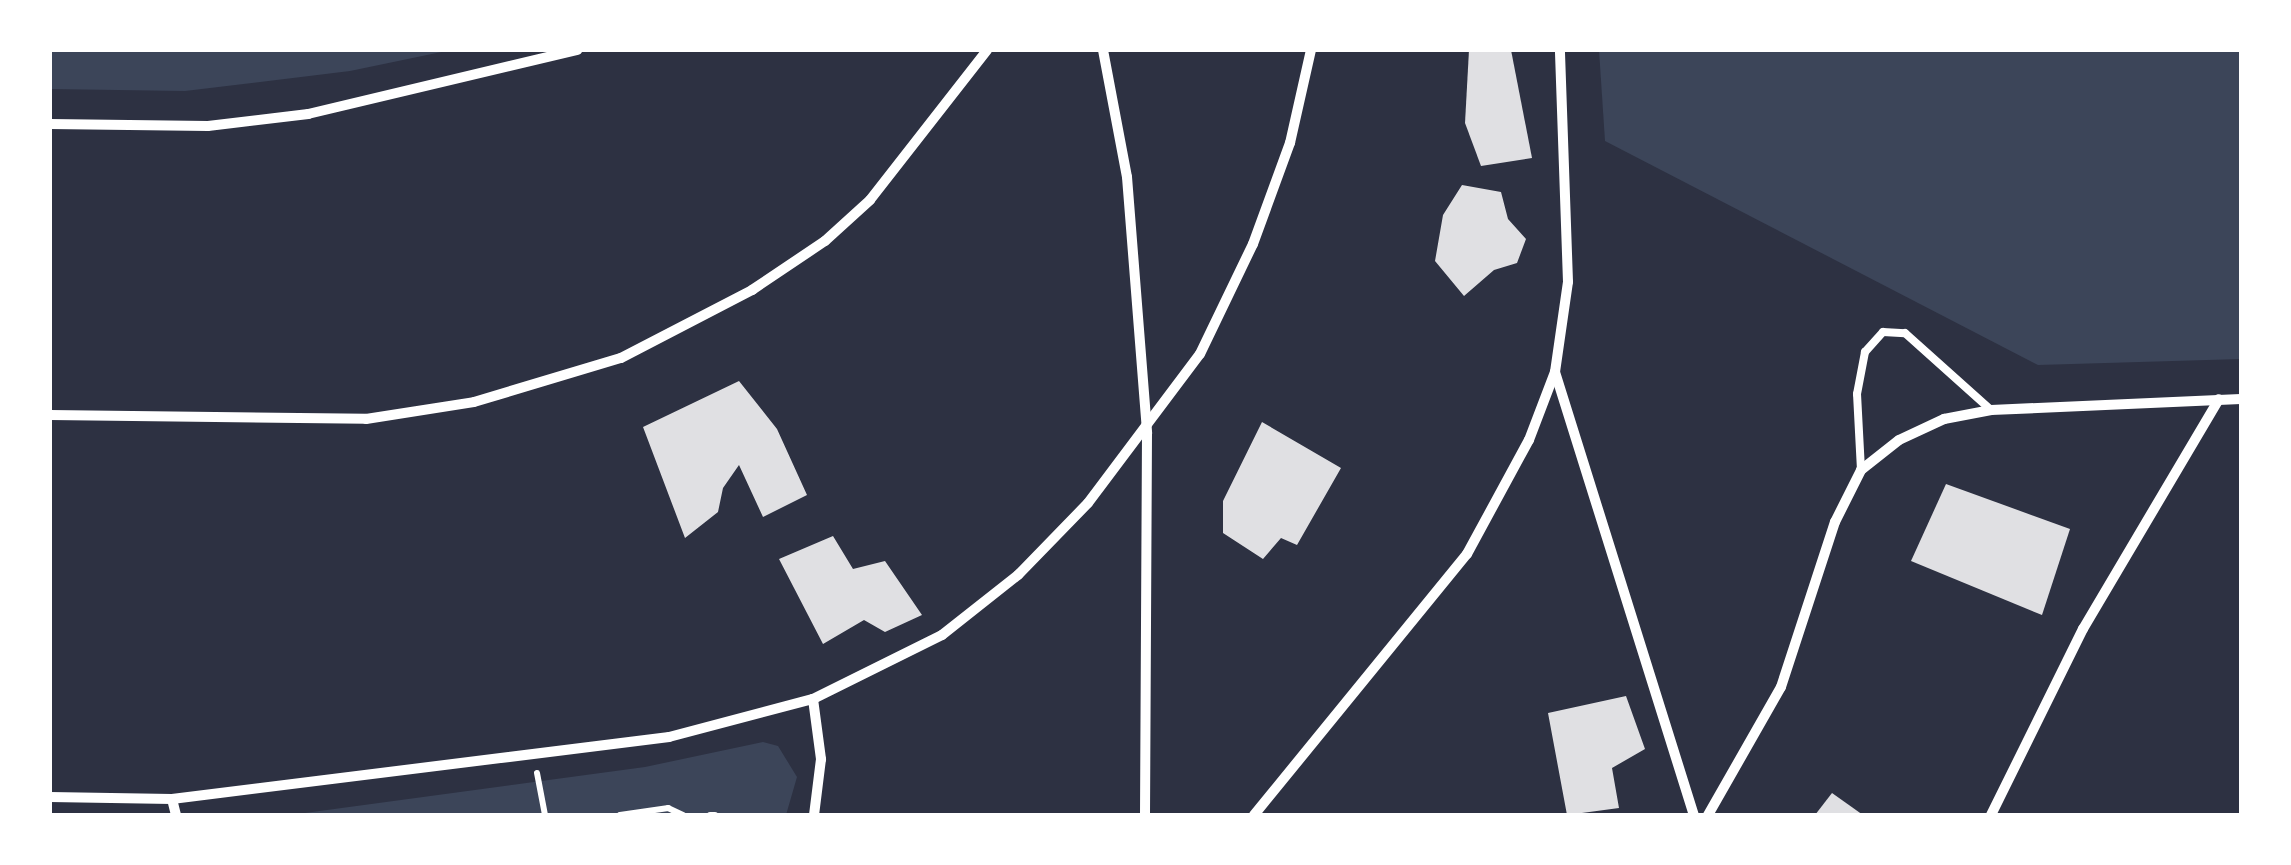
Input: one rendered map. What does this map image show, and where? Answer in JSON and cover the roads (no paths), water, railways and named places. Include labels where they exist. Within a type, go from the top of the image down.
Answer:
[{"type":"street","points":[[50,124],[208,126],[308,114],[577,50]]},
{"type":"street","points":[[50,415],[366,419],[474,402],[622,358],[752,290],[825,240],[870,200],[987,50]]},
{"type":"street","points":[[1100,50],[1108,63],[1127,177],[1147,433],[1145,815]]},
{"type":"street","points":[[50,797],[172,799],[669,737],[812,698],[942,635],[1018,575],[1147,433],[1200,354],[1253,244],[1290,143],[1310,50]]},
{"type":"street","points":[[1254,815],[1466,554],[1529,440],[1555,372],[1570,216],[1560,50]]},
{"type":"street","points":[[1555,372],[1694,815]]},
{"type":"street","points":[[1708,815],[1782,687],[1835,522],[1861,470],[1899,440],[1944,419],[1990,410],[2241,398]]},
{"type":"street","points":[[1991,815],[2084,630],[2218,399]]},
{"type":"street","points":[[812,698],[821,759],[814,815]]},
{"type":"street","points":[[172,799],[176,815]]},
{"type":"lane","points":[[1861,470],[1857,394],[1864,352],[1883,332],[1906,333],[1990,410]]}]
